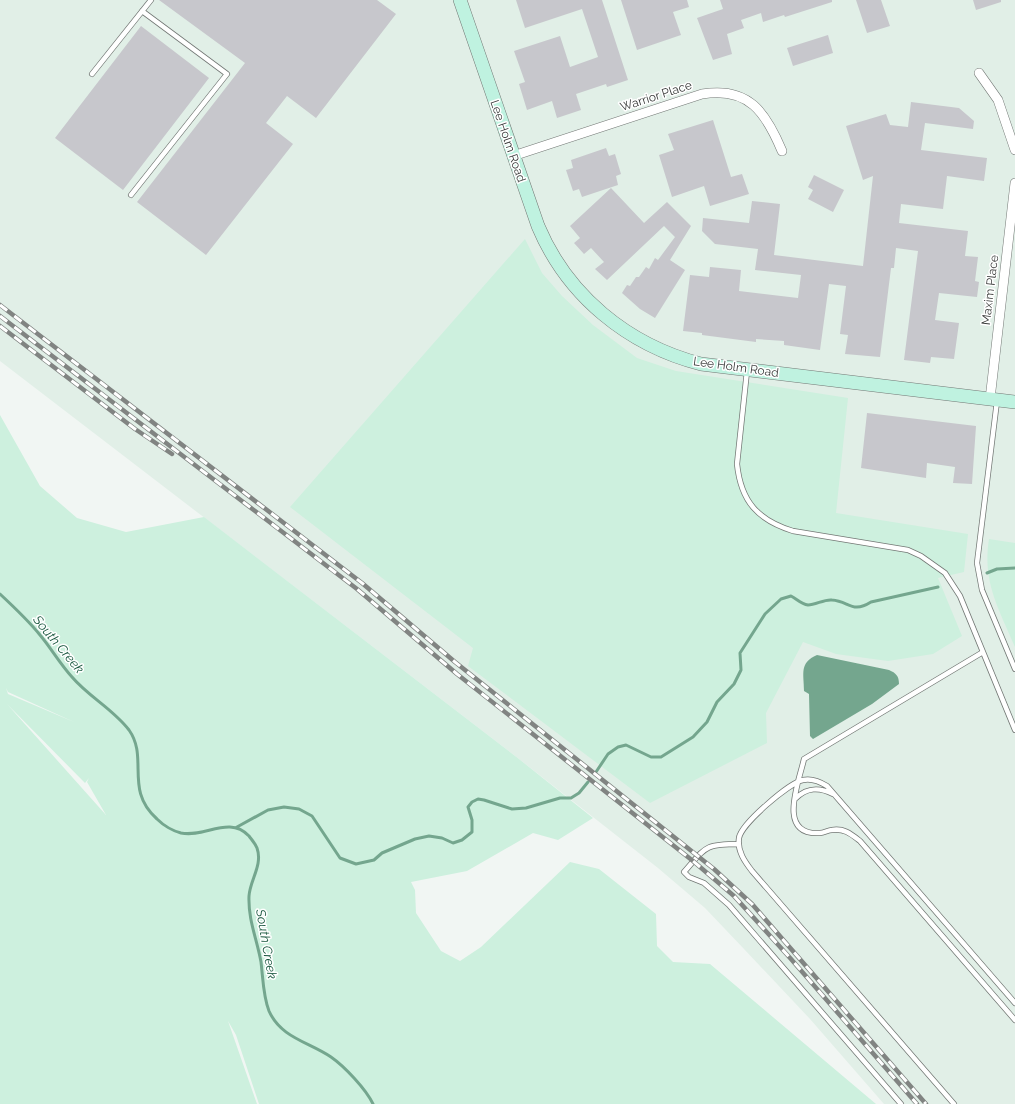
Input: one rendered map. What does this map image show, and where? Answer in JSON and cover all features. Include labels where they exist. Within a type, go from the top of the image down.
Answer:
[{"type":"street","name":"Lee Holm Road","points":[[460,0],[513,156],[538,226],[548,248],[562,271],[590,304],[628,333],[666,352],[701,364],[1015,402]]},
{"type":"street","points":[[979,72],[998,100],[1015,150]]},
{"type":"street","name":"Warrior Place","points":[[513,156],[702,94],[713,92],[739,95],[755,107],[772,127],[782,151]]},
{"type":"street","name":"Maxim Place","points":[[994,399],[1015,183]]},
{"type":"lane","points":[[92,74],[151,0]]},
{"type":"lane","points":[[130,195],[226,74],[142,11]]},
{"type":"lane","points":[[747,370],[737,464],[738,477],[749,503],[757,512],[777,526],[793,532],[908,550],[935,564],[946,573],[960,596],[1015,730]]},
{"type":"lane","points":[[994,399],[977,563],[982,590],[1015,669]]},
{"type":"lane","points":[[983,652],[804,759],[792,807],[793,815],[803,830],[812,833],[841,830],[849,833],[860,841],[1015,1020]]},
{"type":"lane","points":[[954,1104],[752,871],[744,860],[739,844],[739,838],[745,824],[799,782],[813,780],[821,782],[835,794],[1015,1003]]},
{"type":"lane","points":[[792,807],[795,800],[807,790],[823,789],[835,794]]},
{"type":"lane","points":[[739,844],[708,846],[684,872],[690,877],[704,883],[734,910],[901,1104]]},
{"type":"shaded area","points":[[0,0],[1015,0],[1015,1104],[884,1104],[810,1019],[705,908],[658,868],[519,759],[0,361]]},
{"type":"shaded area","points":[[525,239],[542,273],[562,296],[593,325],[637,358],[676,371],[848,398],[836,513],[968,534],[964,572],[938,578],[962,636],[933,654],[888,661],[836,654],[803,642],[766,713],[767,743],[650,803],[468,666],[473,648],[290,507]]},
{"type":"shaded area","points":[[0,415],[40,486],[77,518],[126,532],[204,517],[519,759],[593,818],[558,840],[533,833],[467,871],[411,882],[415,890],[416,913],[441,951],[460,961],[481,947],[570,862],[599,869],[656,914],[657,946],[673,962],[710,964],[876,1104],[259,1104],[236,1035],[228,1021],[257,1104],[0,1104]],"holes":[[[6,688],[8,692],[74,722],[8,694]],[[7,704],[85,783],[89,778],[87,782],[106,815]]]},
{"type":"shaded area","points":[[989,539],[1015,543],[1015,647],[993,595],[988,569],[987,554]]},
{"type":"shaded area","points":[[817,655],[889,670],[897,675],[899,684],[872,704],[813,739],[810,736],[809,694],[804,691],[803,674],[807,661]]},
{"type":"building","points":[[159,0],[377,0],[396,14],[316,118],[287,96],[266,123],[293,144],[206,255],[137,202],[245,63]]},
{"type":"building","points":[[516,0],[602,0],[628,80],[607,87],[606,84],[576,94],[581,110],[557,118],[552,101],[527,110],[519,84],[525,82],[514,51],[560,36],[570,67],[598,57],[582,9],[525,28]]},
{"type":"building","points":[[621,0],[687,0],[689,7],[673,12],[681,35],[637,50]]},
{"type":"building","points":[[720,0],[832,0],[832,2],[785,17],[784,15],[763,22],[761,13],[741,20],[744,28],[727,34],[732,54],[713,60],[697,18],[723,9]]},
{"type":"building","points":[[856,0],[881,0],[890,26],[867,33]]},
{"type":"building","points":[[973,0],[1001,0],[1001,2],[976,10]]},
{"type":"building","points":[[141,26],[209,78],[123,190],[55,138]]},
{"type":"building","points":[[828,35],[833,53],[793,66],[787,48]]},
{"type":"building","points":[[911,102],[959,108],[974,121],[973,129],[925,123],[921,150],[987,158],[984,181],[947,176],[943,209],[901,204],[899,223],[968,231],[965,256],[978,257],[975,281],[979,282],[977,297],[939,293],[935,320],[959,323],[954,359],[931,357],[930,363],[904,360],[918,251],[896,248],[894,268],[891,268],[880,357],[845,354],[848,335],[840,334],[846,286],[829,284],[820,350],[784,345],[784,341],[756,339],[756,342],[683,331],[690,275],[709,277],[710,267],[741,270],[739,291],[798,298],[801,275],[755,270],[758,249],[715,244],[702,231],[703,218],[749,223],[752,201],[780,204],[774,255],[863,266],[873,176],[863,180],[846,126],[886,114],[890,125],[908,127]]},
{"type":"building","points":[[713,120],[731,177],[742,174],[749,194],[710,206],[704,186],[672,197],[659,155],[674,150],[668,134]]},
{"type":"building","points":[[606,148],[609,156],[615,154],[621,174],[616,176],[618,185],[582,197],[579,189],[573,191],[566,170],[573,168],[571,160]]},
{"type":"building","points":[[814,175],[844,190],[833,212],[808,199],[813,190],[808,187]]},
{"type":"building","points":[[611,188],[644,223],[667,202],[691,226],[670,260],[685,270],[655,318],[640,309],[622,293],[627,285],[630,286],[636,277],[639,277],[646,267],[649,269],[655,258],[658,260],[675,237],[664,226],[607,280],[595,269],[604,262],[591,248],[584,254],[574,243],[580,238],[570,226]]},
{"type":"building","points":[[867,413],[976,426],[972,484],[953,483],[955,467],[927,463],[926,478],[861,468]]},
{"type":"waterway","points":[[987,573],[997,569],[1015,568]]},
{"type":"waterway","points":[[596,772],[608,754],[618,747],[626,745],[651,757],[661,757],[693,737],[707,722],[717,702],[734,684],[741,670],[740,653],[765,614],[781,599],[791,596],[801,603],[808,605],[826,600],[832,600],[859,607],[871,602],[938,587]]},
{"type":"waterway","name":"South Creek","points":[[0,594],[35,629],[72,677],[116,716],[129,730],[135,741],[139,785],[142,797],[147,808],[157,819],[168,828],[181,833],[199,833],[216,828],[233,827],[241,830],[249,836],[257,848],[258,854],[257,866],[250,890],[249,905],[251,921],[261,962],[269,1011],[274,1020],[288,1033],[323,1052],[342,1066],[360,1085],[373,1104]]},
{"type":"waterway","points":[[237,827],[268,810],[284,807],[299,809],[312,816],[340,858],[356,864],[374,860],[382,853],[415,839],[429,836],[442,838],[453,843],[462,840],[472,832],[472,820],[468,807],[472,802],[478,799],[512,809],[526,808],[560,798],[571,798],[579,793],[588,782]]},
{"type":"railway","points":[[0,305],[362,583],[455,662],[714,869],[752,904],[926,1104]]},
{"type":"railway","points":[[0,316],[357,589],[457,674],[693,861],[734,896],[917,1104]]},
{"type":"railway","points":[[0,326],[135,429],[172,454]]}]
